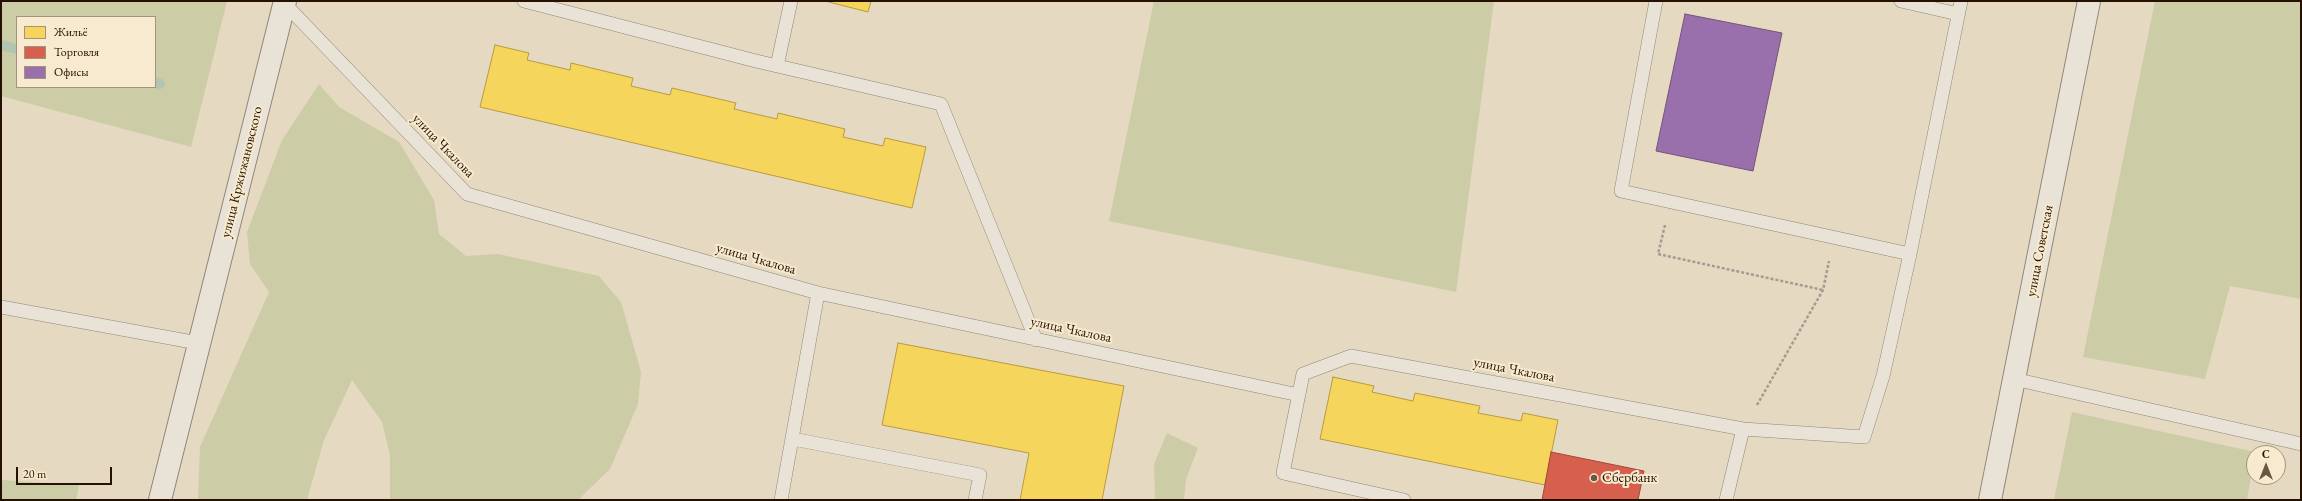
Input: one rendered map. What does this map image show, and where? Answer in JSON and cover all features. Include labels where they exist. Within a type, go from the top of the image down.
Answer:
[{"type":"street","name":"улица Советская","points":[[1990,500],[2089,1]]},
{"type":"street","name":"улица Кржижановского","points":[[160,500],[198,343],[285,2]]},
{"type":"lane","points":[[526,1],[777,66],[941,104],[1036,340]]},
{"type":"lane","points":[[777,66],[791,1]]},
{"type":"lane","points":[[1656,1],[1621,191],[1910,254],[1961,1]]},
{"type":"lane","points":[[1901,1],[1958,14]]},
{"type":"lane","name":"улица Чкалова","points":[[285,2],[467,194],[818,294],[1299,395]]},
{"type":"lane","name":"улица Чкалова","points":[[1404,500],[1283,473],[1303,374],[1351,356],[1743,429],[1864,437],[1883,376],[1910,254]]},
{"type":"lane","points":[[781,500],[818,294]]},
{"type":"lane","points":[[1,307],[198,343]]},
{"type":"lane","points":[[2014,379],[2301,444]]},
{"type":"lane","points":[[1726,500],[1743,429]]},
{"type":"lane","points":[[793,439],[980,475],[976,500]]},
{"type":"path","points":[[1670,202],[1658,254],[1823,290]]},
{"type":"path","points":[[1743,429],[1823,290],[1834,237]]},
{"type":"green space","points":[[1,1],[227,1],[191,147],[1,96]]},
{"type":"green space","points":[[1154,1],[1494,1],[1456,292],[1109,221]]},
{"type":"green space","points":[[2155,1],[2301,1],[2301,299],[2230,286],[2205,379],[2083,357]]},
{"type":"green space","points":[[319,84],[339,107],[399,142],[434,200],[439,234],[466,256],[498,254],[599,276],[621,302],[641,372],[638,404],[610,469],[578,500],[390,500],[390,455],[382,422],[352,380],[324,440],[307,500],[198,500],[200,447],[269,292],[250,264],[247,232],[282,140]]},
{"type":"green space","points":[[2072,412],[2246,450],[2246,485],[2250,485],[2247,500],[2054,500]]},
{"type":"green space","points":[[1167,433],[1198,448],[1186,479],[1184,500],[1155,500],[1154,464]]},
{"type":"green space","points":[[1,480],[79,485],[76,500],[1,500]]},
{"type":"building: Жильё","points":[[825,1],[871,1],[868,12]]},
{"type":"building: Жильё","points":[[495,45],[529,53],[527,60],[570,70],[571,63],[633,78],[631,86],[670,95],[672,88],[736,103],[734,109],[777,119],[778,113],[845,129],[843,137],[883,146],[885,138],[926,147],[912,208],[480,107]]},
{"type":"building: Жильё","points":[[898,343],[1124,386],[1102,500],[1020,500],[1029,453],[882,425]]},
{"type":"building: Жильё","points":[[1333,377],[1374,386],[1372,392],[1413,401],[1415,393],[1480,406],[1478,413],[1521,421],[1523,413],[1558,420],[1545,485],[1320,439]]},
{"type":"building: Торговля","name":"Сбербанк","points":[[1551,452],[1644,471],[1638,500],[1542,500]]},
{"type":"building: Офисы","points":[[1685,14],[1782,33],[1753,171],[1656,151]]},
{"type":"waterway","points":[[1,45],[16,49]]},
{"type":"waterway","points":[[156,82],[160,84]]},
{"type":"place","name":"Сбербанк","points":[[1594,478]]}]
